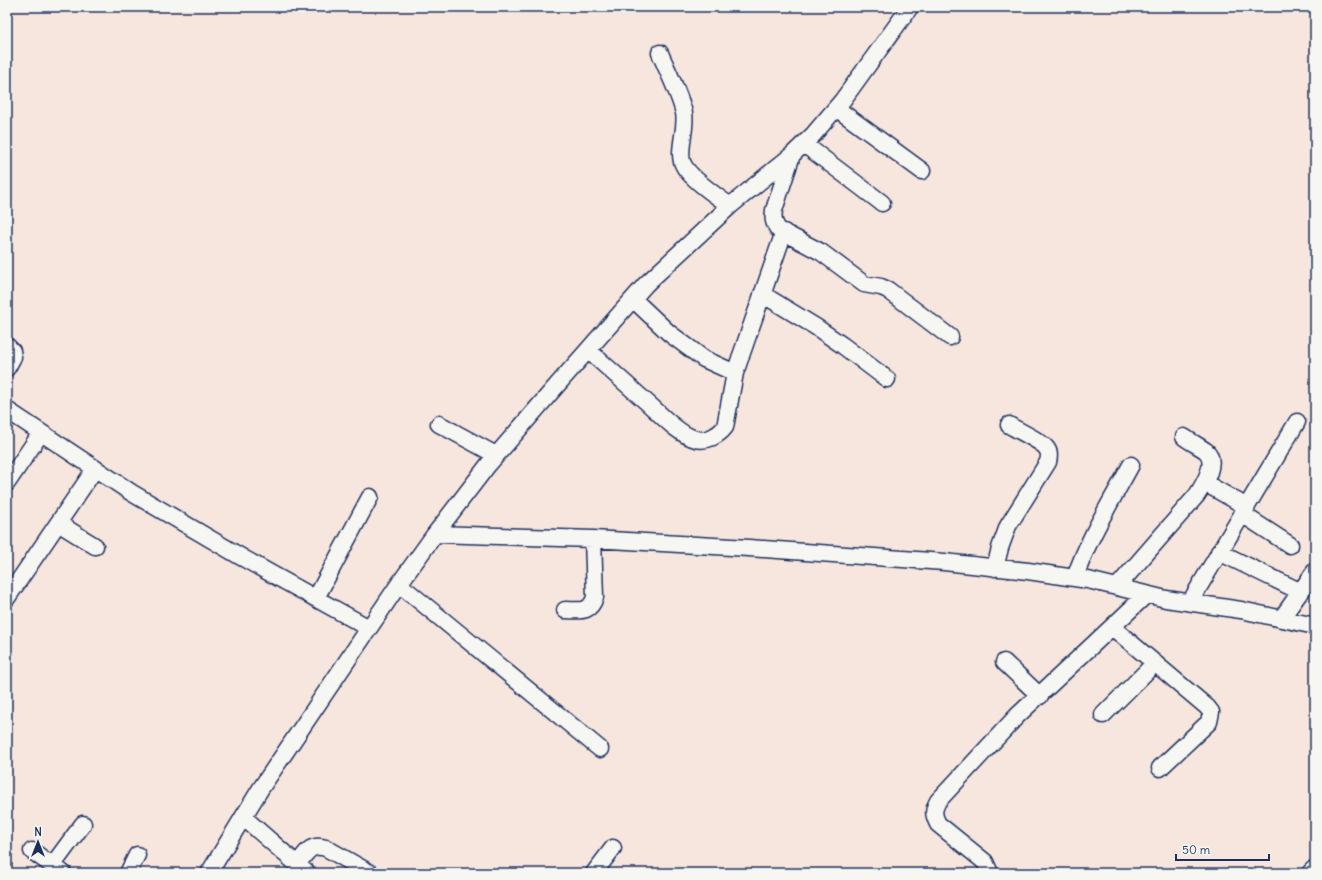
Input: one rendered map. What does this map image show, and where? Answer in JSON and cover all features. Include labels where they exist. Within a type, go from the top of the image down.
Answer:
[{"type":"street","points":[[209,873],[261,788],[399,584],[435,534],[496,455],[646,284],[730,206],[804,144],[836,108],[910,7]]},
{"type":"street","points":[[660,53],[684,112],[685,128],[681,155],[682,163],[694,178],[730,206]]},
{"type":"street","points":[[836,108],[922,171]]},
{"type":"street","points":[[804,144],[882,202]]},
{"type":"street","points":[[792,155],[774,210],[774,225],[779,230],[821,252],[864,284],[881,287],[888,290],[950,337]]},
{"type":"street","points":[[588,350],[673,425],[689,437],[697,440],[703,440],[713,437],[721,432],[725,427],[735,373],[784,232]]},
{"type":"street","points":[[762,294],[829,336],[887,379]]},
{"type":"street","points":[[633,299],[669,332],[704,359],[735,373]]},
{"type":"street","points":[[7,346],[12,351],[13,357],[7,368]]},
{"type":"street","points":[[7,410],[132,493],[369,628]]},
{"type":"street","points":[[1190,602],[1297,422]]},
{"type":"street","points":[[439,424],[496,455]]},
{"type":"street","points":[[995,568],[1008,526],[1048,462],[1049,455],[1047,449],[1042,444],[1009,425]]},
{"type":"street","points":[[7,483],[41,433]]},
{"type":"street","points":[[1117,587],[1197,495],[1205,483],[1210,468],[1211,458],[1207,452],[1184,437]]},
{"type":"street","points":[[1075,578],[1090,539],[1131,465]]},
{"type":"street","points":[[7,598],[95,469]]},
{"type":"street","points":[[1205,483],[1290,545]]},
{"type":"street","points":[[316,598],[370,497]]},
{"type":"street","points":[[58,523],[95,546]]},
{"type":"street","points":[[435,534],[593,540],[849,554],[995,568],[1075,578],[1147,594],[1241,610],[1315,626]]},
{"type":"street","points":[[564,610],[584,610],[590,608],[593,603],[595,597],[593,540]]},
{"type":"street","points":[[1219,552],[1301,592]]},
{"type":"street","points":[[1281,619],[1315,571]]},
{"type":"street","points":[[399,584],[600,749]]},
{"type":"street","points":[[990,873],[985,862],[938,824],[934,816],[934,809],[938,801],[1017,716],[1147,594]]},
{"type":"street","points":[[1112,627],[1208,707],[1211,712],[1209,722],[1160,768]]},
{"type":"street","points":[[1004,662],[1040,696]]},
{"type":"street","points":[[1103,715],[1155,663]]},
{"type":"street","points":[[243,817],[302,869],[308,850],[319,846],[326,848],[370,873]]},
{"type":"street","points":[[32,851],[57,869],[83,824]]},
{"type":"street","points":[[594,873],[613,848]]},
{"type":"street","points":[[128,873],[137,855]]}]
